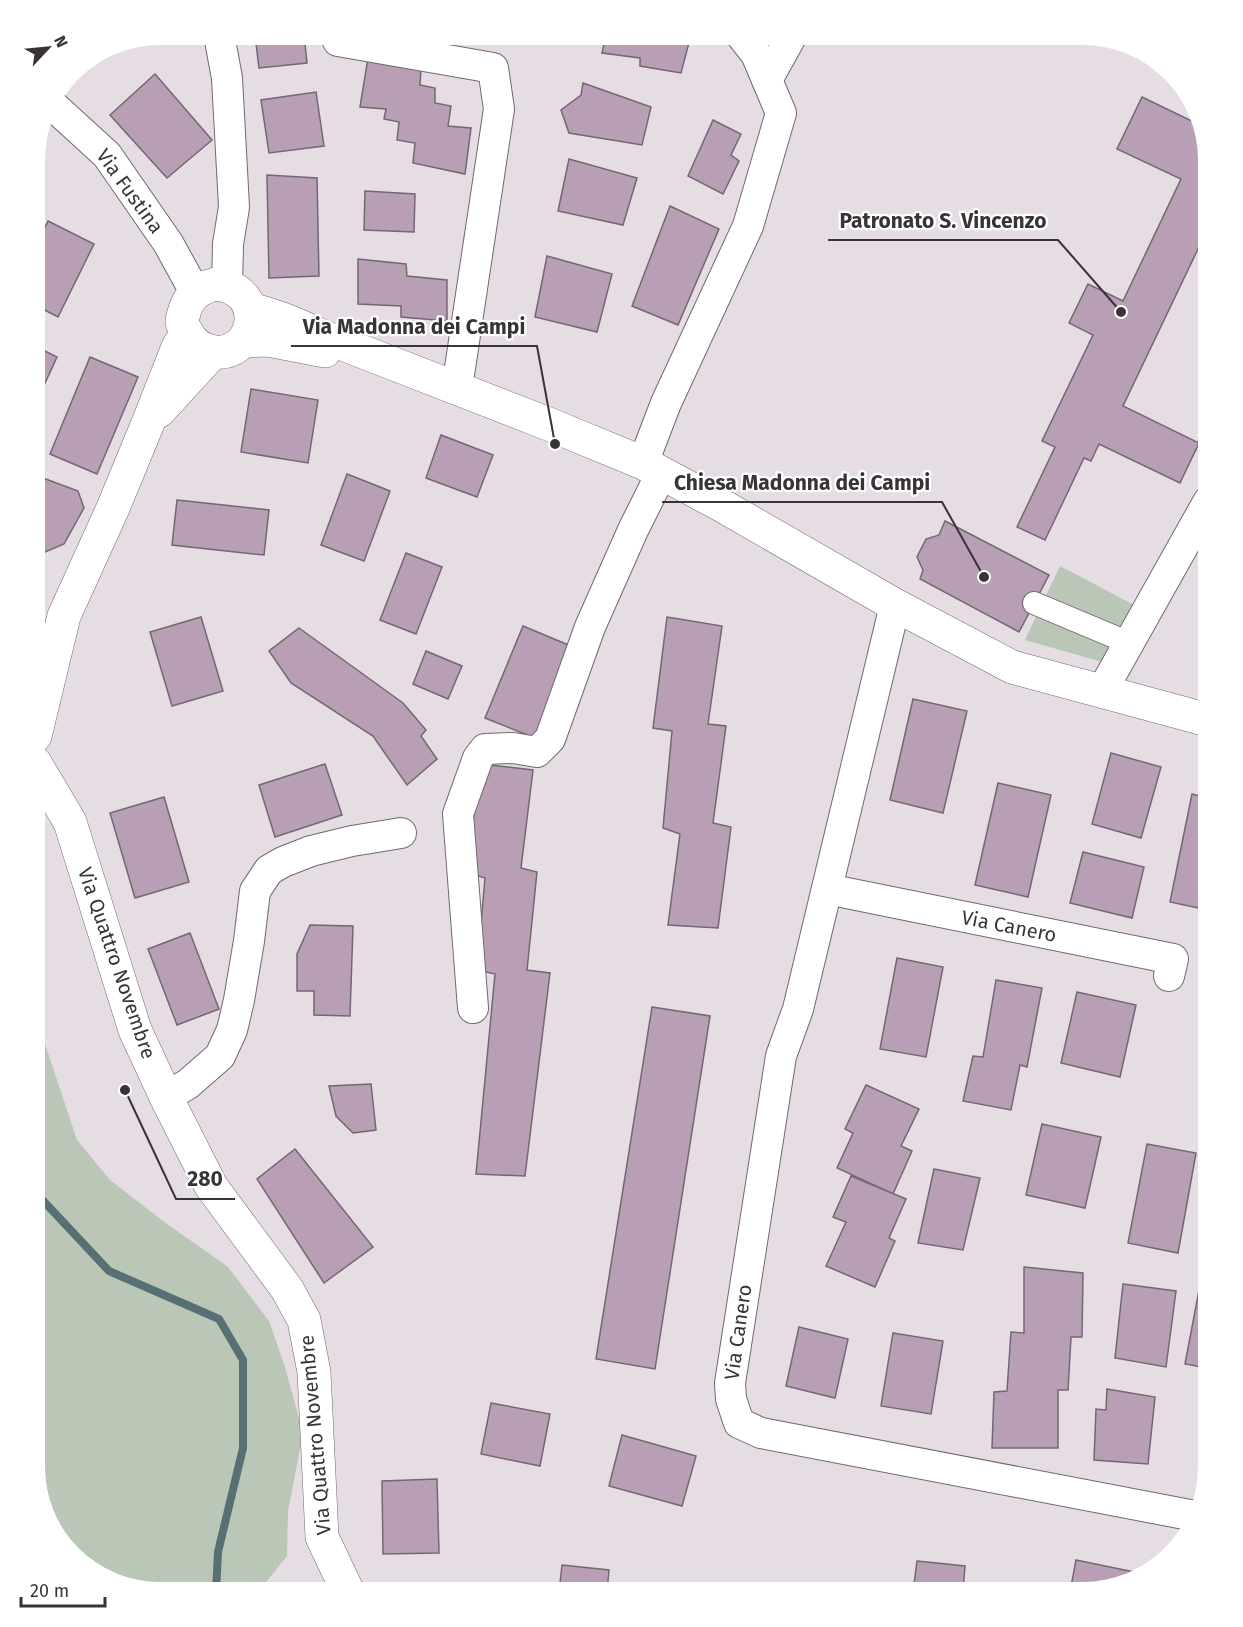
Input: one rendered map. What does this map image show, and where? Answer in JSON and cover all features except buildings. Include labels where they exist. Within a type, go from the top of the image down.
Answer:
[{"type":"street","points":[[221,45],[227,78],[234,207],[228,244],[227,285]]},
{"type":"street","points":[[361,45],[493,68],[499,110],[457,388]]},
{"type":"street","points":[[473,1008],[458,814],[478,758],[485,749],[513,748],[537,752],[550,738],[590,627],[654,488],[653,469],[666,403],[748,226],[781,113],[756,54],[749,45]]},
{"type":"street","points":[[767,80],[786,45]]},
{"type":"street","name":"Via Fustina","points":[[57,109],[107,155],[168,243],[195,292]]},
{"type":"street","points":[[227,285],[237,290],[250,309],[252,320],[249,331],[235,348],[224,352],[202,349],[187,333],[182,322],[184,311],[195,292],[205,286],[227,285]]},
{"type":"street","points":[[250,309],[271,314],[653,469],[721,505],[895,605],[1012,667],[1198,717]]},
{"type":"street","points":[[45,695],[64,616],[113,508],[177,347],[187,333]]},
{"type":"street","points":[[243,341],[268,340],[386,361]]},
{"type":"street","points":[[148,423],[213,352]]},
{"type":"street","points":[[1102,691],[1198,521]]},
{"type":"street","points":[[1034,603],[1129,643]]},
{"type":"street","name":"Via Canero","points":[[895,605],[798,1009],[781,1056],[730,1383],[731,1399],[739,1423],[761,1433],[1188,1514]]},
{"type":"street","name":"Via Quattro Novembre","points":[[45,780],[69,822],[135,1030],[166,1097],[211,1186],[287,1289],[304,1320],[314,1372],[322,1537],[343,1582]]},
{"type":"street","points":[[166,1097],[188,1084],[220,1056],[232,1030],[249,941],[255,891],[269,870],[311,851],[401,833]]},
{"type":"street","name":"Via Canero","points":[[827,889],[1173,959],[1169,976]]},
{"type":"green space","points":[[1060,566],[1134,605],[1106,663],[1025,640]]},
{"type":"green space","points":[[45,1044],[77,1140],[110,1180],[228,1267],[269,1321],[285,1367],[303,1433],[288,1511],[287,1556],[266,1582],[145,1581],[116,1573],[96,1563],[74,1543],[57,1518],[49,1497],[45,1467]]},
{"type":"waterway","points":[[45,1203],[109,1271],[219,1319],[243,1360],[243,1448],[218,1552],[216,1582]]},
{"type":"place","name":"Patronato S. Vincenzo","points":[[1121,312]]},
{"type":"place","name":"Via Madonna dei Campi","points":[[555,444]]},
{"type":"place","name":"Chiesa Madonna dei Campi","points":[[984,577]]},
{"type":"place","name":"280","points":[[125,1090]]}]
